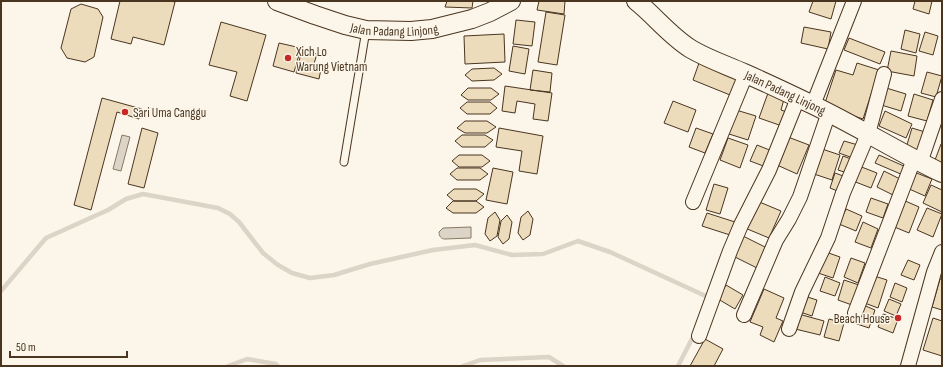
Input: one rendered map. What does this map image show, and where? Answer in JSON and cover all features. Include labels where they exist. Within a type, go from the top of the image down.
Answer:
[{"type":"street","name":"Jalan Padang Linjong","points":[[277,1],[345,25],[366,30],[411,31],[432,29],[472,19],[490,12],[510,1]]},
{"type":"street","points":[[699,336],[741,225],[805,101],[854,1]]},
{"type":"street","name":"Jalan Padang Linjong","points":[[646,4],[675,37],[692,49],[829,112],[942,174]]},
{"type":"street","points":[[693,202],[746,74]]},
{"type":"street","points":[[789,329],[802,292],[828,238],[843,193],[868,134],[884,74]]},
{"type":"street","points":[[855,313],[942,99]]},
{"type":"street","points":[[744,315],[776,240],[800,197],[829,112]]},
{"type":"street","points":[[908,366],[934,272],[942,252]]},
{"type":"lane","points":[[344,162],[366,30]]},
{"type":"shaded area","points":[[122,135],[130,137],[121,171],[113,169]]},
{"type":"shaded area","points":[[471,227],[471,238],[444,239],[439,235],[439,232],[443,228]]},
{"type":"building","points":[[120,1],[175,2],[164,45],[133,37],[131,44],[111,39]]},
{"type":"building","points":[[447,1],[473,1],[472,8],[445,7]]},
{"type":"building","points":[[539,1],[565,1],[564,14],[537,10]]},
{"type":"building","points":[[813,1],[836,1],[831,19],[809,12]]},
{"type":"building","points":[[915,1],[932,1],[929,14],[913,9]]},
{"type":"building","points":[[81,4],[98,9],[103,17],[94,57],[85,62],[67,58],[61,48],[71,9]]},
{"type":"building","points":[[546,12],[565,15],[557,65],[538,62]]},
{"type":"building","points":[[516,20],[535,22],[532,46],[513,44]]},
{"type":"building","points":[[221,22],[266,35],[247,101],[230,96],[237,72],[209,65]]},
{"type":"building","points":[[804,27],[831,32],[828,49],[801,43]]},
{"type":"building","points":[[905,30],[920,34],[916,53],[901,49]]},
{"type":"building","points":[[925,32],[938,36],[933,55],[919,51]]},
{"type":"building","points":[[504,34],[505,62],[465,64],[464,36]]},
{"type":"building","points":[[849,38],[885,52],[880,64],[844,50]]},
{"type":"building","points":[[279,43],[301,48],[294,72],[273,66]]},
{"type":"building","points":[[513,46],[529,49],[525,74],[509,71]]},
{"type":"building","points":[[302,50],[317,54],[313,67],[321,69],[319,79],[296,73]]},
{"type":"building","points":[[891,51],[917,56],[914,76],[887,71]]},
{"type":"building","points":[[699,63],[737,78],[730,95],[693,80]]},
{"type":"building","points":[[857,63],[879,70],[863,119],[824,106],[836,70],[853,75]]},
{"type":"building","points":[[494,68],[502,74],[494,80],[472,81],[465,75],[472,69]]},
{"type":"building","points":[[533,70],[552,73],[550,92],[530,90]]},
{"type":"building","points":[[927,72],[942,76],[936,97],[921,93]]},
{"type":"building","points":[[505,86],[552,93],[548,121],[533,119],[535,104],[517,101],[515,113],[502,111]]},
{"type":"building","points":[[883,87],[906,94],[901,111],[878,104]]},
{"type":"building","points":[[468,88],[491,88],[499,94],[491,100],[468,100],[461,95]]},
{"type":"building","points":[[768,93],[784,99],[781,110],[787,112],[782,126],[759,118]]},
{"type":"building","points":[[914,94],[933,100],[927,121],[908,116]]},
{"type":"building","points":[[102,98],[142,109],[139,119],[117,112],[91,210],[74,205]]},
{"type":"building","points":[[673,101],[696,110],[688,132],[664,123]]},
{"type":"building","points":[[467,102],[490,102],[497,108],[490,114],[467,114],[460,108]]},
{"type":"building","points":[[736,110],[756,116],[748,140],[729,134]]},
{"type":"building","points":[[885,111],[912,124],[906,138],[879,126]]},
{"type":"building","points":[[465,121],[487,121],[496,127],[487,133],[465,133],[457,128]]},
{"type":"building","points":[[142,128],[158,133],[144,188],[128,184]]},
{"type":"building","points":[[499,128],[543,136],[537,174],[519,171],[522,151],[496,147]]},
{"type":"building","points":[[696,128],[713,134],[705,153],[689,147]]},
{"type":"building","points":[[912,128],[925,132],[919,153],[906,148]]},
{"type":"building","points":[[462,135],[485,135],[493,140],[485,147],[462,147],[455,141]]},
{"type":"building","points":[[788,137],[809,145],[797,174],[777,165]]},
{"type":"building","points":[[728,138],[748,145],[740,168],[720,160]]},
{"type":"building","points":[[844,141],[858,145],[853,158],[839,153]]},
{"type":"building","points":[[941,144],[942,145],[942,163],[935,160]]},
{"type":"building","points":[[757,145],[772,151],[766,167],[750,161]]},
{"type":"building","points":[[822,149],[840,155],[832,180],[814,174]]},
{"type":"building","points":[[459,155],[482,155],[490,161],[482,167],[459,167],[452,161]]},
{"type":"building","points":[[879,155],[906,167],[903,175],[875,163]]},
{"type":"building","points":[[843,156],[851,159],[847,173],[838,170]]},
{"type":"building","points":[[859,166],[877,173],[871,188],[853,181]]},
{"type":"building","points":[[457,168],[480,168],[488,174],[480,180],[457,180],[450,174]]},
{"type":"building","points":[[493,168],[513,172],[507,204],[486,200]]},
{"type":"building","points":[[884,171],[902,180],[895,196],[877,187]]},
{"type":"building","points":[[914,172],[932,179],[925,196],[907,188]]},
{"type":"building","points":[[835,173],[846,177],[840,192],[830,188]]},
{"type":"building","points":[[714,184],[728,188],[720,214],[706,210]]},
{"type":"building","points":[[931,185],[942,190],[942,212],[923,203]]},
{"type":"building","points":[[454,189],[476,189],[484,194],[476,201],[454,201],[447,195]]},
{"type":"building","points":[[871,198],[888,204],[883,218],[866,212]]},
{"type":"building","points":[[903,200],[919,207],[909,233],[892,226]]},
{"type":"building","points":[[453,201],[476,201],[484,207],[476,213],[453,213],[446,208]]},
{"type":"building","points":[[757,201],[781,211],[769,238],[745,228]]},
{"type":"building","points":[[927,208],[942,214],[933,237],[917,230]]},
{"type":"building","points":[[846,209],[862,216],[856,231],[839,224]]},
{"type":"building","points":[[528,211],[533,219],[530,235],[523,240],[518,233],[521,217]]},
{"type":"building","points":[[495,212],[500,220],[497,236],[490,241],[485,234],[488,218]]},
{"type":"building","points":[[707,213],[735,222],[730,235],[702,226]]},
{"type":"building","points":[[507,215],[512,222],[509,239],[503,244],[498,237],[501,221]]},
{"type":"building","points":[[863,222],[878,229],[871,248],[855,242]]},
{"type":"building","points":[[743,236],[767,248],[757,268],[733,256]]},
{"type":"building","points":[[823,251],[840,257],[833,278],[815,272]]},
{"type":"building","points":[[851,258],[865,263],[858,283],[844,277]]},
{"type":"building","points":[[908,260],[920,265],[914,280],[901,275]]},
{"type":"building","points":[[871,275],[887,280],[878,308],[862,302]]},
{"type":"building","points":[[825,277],[840,283],[835,296],[820,291]]},
{"type":"building","points":[[940,279],[942,279],[942,310],[932,307]]},
{"type":"building","points":[[844,280],[859,285],[852,305],[838,300]]},
{"type":"building","points":[[895,283],[907,288],[902,302],[890,297]]},
{"type":"building","points":[[726,285],[743,295],[735,309],[718,299]]},
{"type":"building","points":[[764,289],[784,298],[776,318],[783,321],[774,342],[760,335],[763,327],[750,322]]},
{"type":"building","points":[[801,295],[817,300],[812,316],[797,311]]},
{"type":"building","points":[[889,299],[901,304],[896,316],[884,311]]},
{"type":"building","points":[[861,304],[875,310],[869,328],[854,323]]},
{"type":"building","points":[[795,313],[824,321],[820,335],[791,328]]},
{"type":"building","points":[[883,314],[898,319],[893,333],[878,327]]},
{"type":"building","points":[[933,318],[942,321],[942,356],[923,350]]},
{"type":"building","points":[[829,319],[844,323],[839,341],[824,337]]},
{"type":"building","points":[[705,339],[723,349],[714,366],[690,366]]},
{"type":"waterway","points":[[1,291],[46,238],[108,210],[126,199],[143,194],[218,208],[230,214],[239,222],[263,253],[278,265],[292,273],[310,278],[334,275],[370,264],[433,250],[475,245],[512,255],[543,254],[578,241],[610,252],[710,298]]},
{"type":"waterway","points":[[678,366],[695,333]]},
{"type":"waterway","points":[[463,366],[480,360],[549,357],[563,366]]},
{"type":"waterway","points":[[228,366],[247,359],[276,364],[278,366]]},
{"type":"place","name":"Xich Lo Warung Vietnam","points":[[288,58]]},
{"type":"place","name":"Sari Uma Canggu","points":[[125,112]]},
{"type":"place","name":"Beach House","points":[[898,318]]}]
